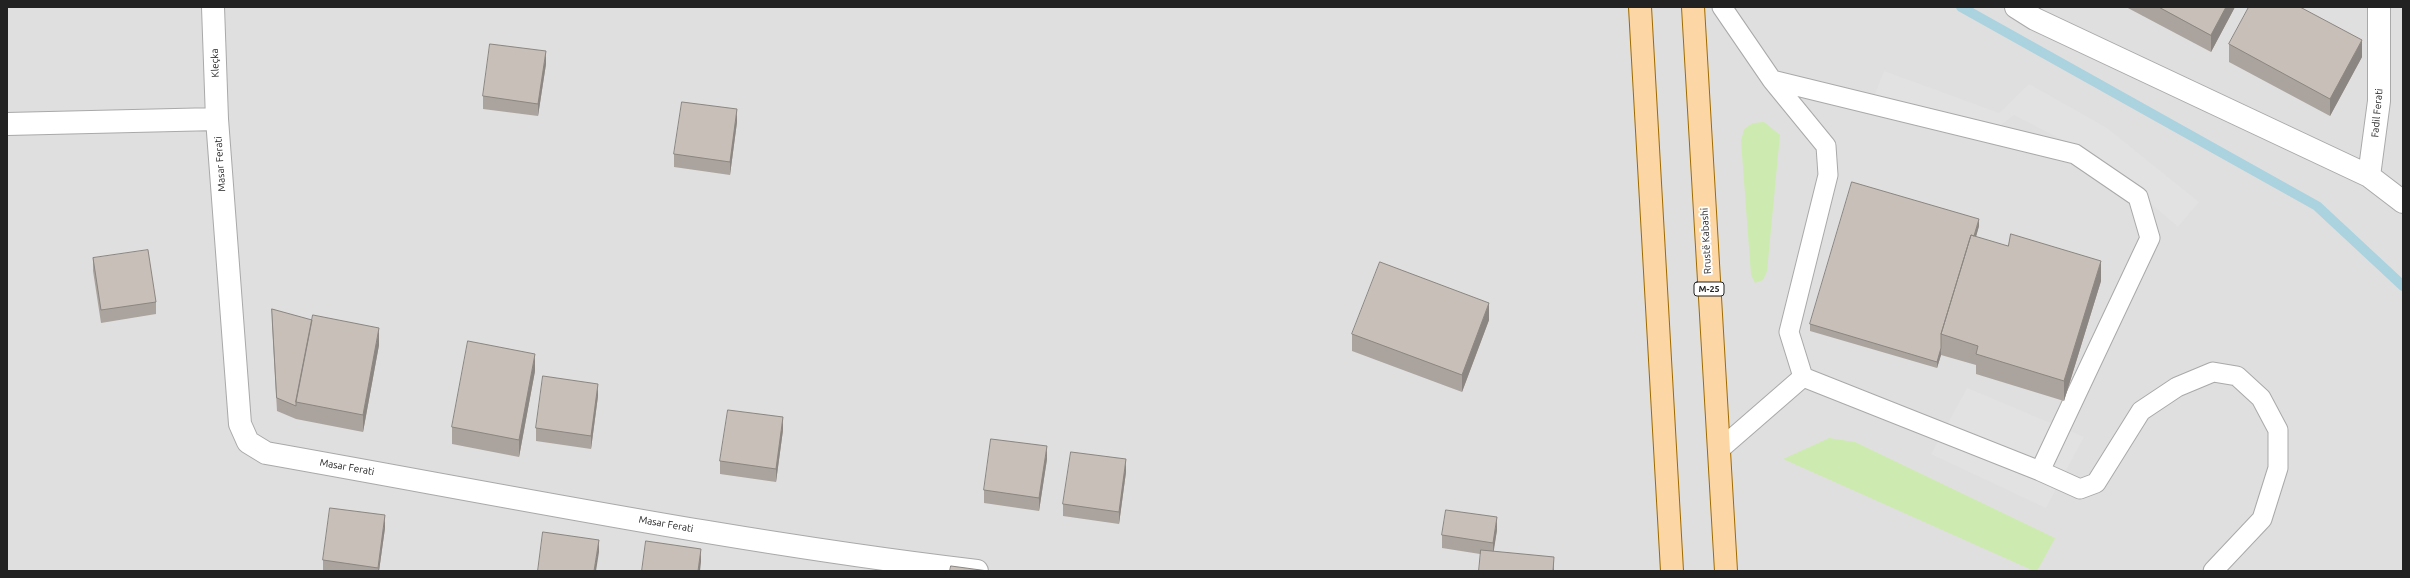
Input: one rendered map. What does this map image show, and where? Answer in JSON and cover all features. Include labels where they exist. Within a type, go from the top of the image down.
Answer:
[{"type":"main road","points":[[1640,7],[1672,571]]},
{"type":"main road","name":"Rrustë Kabashi","points":[[1693,7],[1726,571]]},
{"type":"street","name":"Kleçka","points":[[213,7],[217,119]]},
{"type":"street","points":[[2016,7],[2042,22],[2369,176],[2403,202]]},
{"type":"street","name":"Fadil Ferati","points":[[2369,176],[2379,101],[2379,7]]},
{"type":"street","points":[[7,124],[217,119]]},
{"type":"street","name":"Masar Ferati","points":[[217,119],[240,424],[248,442],[266,453],[681,527],[921,564],[978,571]]},
{"type":"lane","points":[[1722,7],[1772,80],[1826,146],[1828,175],[1789,332],[1803,378]]},
{"type":"lane","points":[[1772,80],[2074,154],[2138,197],[2150,238],[2040,471]]},
{"type":"lane","points":[[1803,378],[2040,471],[2080,489],[2096,483],[2141,411],[2177,387],[2212,372],[2237,376],[2261,398],[2278,430],[2278,468],[2262,518],[2213,571]]},
{"type":"lane","points":[[1719,450],[1803,378]]},
{"type":"shaded area","points":[[7,7],[2403,7],[2403,571],[7,571]]},
{"type":"shaded area","points":[[1884,71],[1999,113],[2029,84],[2107,128],[2199,202],[2178,227],[2099,159],[2014,115],[1985,138],[1874,96]]},
{"type":"shaded area","points":[[1967,388],[2084,437],[2046,508],[1931,454]]},
{"type":"green space","points":[[1764,122],[1780,135],[1767,271],[1763,280],[1755,283],[1751,275],[1741,141],[1744,129],[1753,123]]},
{"type":"green space","points":[[1829,438],[1855,442],[2055,538],[2037,571],[2034,571],[1783,459]]},
{"type":"building","points":[[2159,7],[2226,7],[2211,35]]},
{"type":"building","points":[[2249,7],[2300,7],[2362,40],[2330,99],[2229,44]]},
{"type":"building","points":[[490,44],[546,51],[538,104],[483,96]]},
{"type":"building","points":[[682,102],[737,109],[730,162],[674,154]]},
{"type":"building","points":[[1852,182],[1979,219],[1974,236],[1971,235],[1941,334],[1941,348],[1937,362],[1810,324]]},
{"type":"building","points":[[2011,234],[2101,261],[2064,381],[1976,354],[1978,346],[1941,334],[1971,235],[2008,246]]},
{"type":"building","points":[[148,250],[156,302],[101,310],[93,258]]},
{"type":"building","points":[[1380,262],[1489,303],[1462,375],[1352,334]]},
{"type":"building","points":[[272,309],[312,320],[296,406],[277,398]]},
{"type":"building","points":[[313,315],[379,328],[363,415],[296,402]]},
{"type":"building","points":[[468,341],[535,354],[519,440],[452,427]]},
{"type":"building","points":[[543,376],[598,384],[591,436],[536,428]]},
{"type":"building","points":[[728,410],[783,417],[776,469],[720,461]]},
{"type":"building","points":[[991,439],[1047,446],[1039,498],[984,490]]},
{"type":"building","points":[[1071,452],[1126,459],[1119,512],[1063,504]]},
{"type":"building","points":[[330,508],[385,515],[378,568],[323,560]]},
{"type":"building","points":[[1446,510],[1497,517],[1493,543],[1442,535]]},
{"type":"building","points":[[543,532],[599,540],[594,571],[538,571]]},
{"type":"building","points":[[646,541],[701,549],[698,571],[642,571]]},
{"type":"building","points":[[1481,550],[1554,557],[1553,571],[1479,571]]},
{"type":"building","points":[[951,566],[988,571],[950,571]]},
{"type":"waterway","points":[[1961,7],[2317,206],[2403,286]]}]
